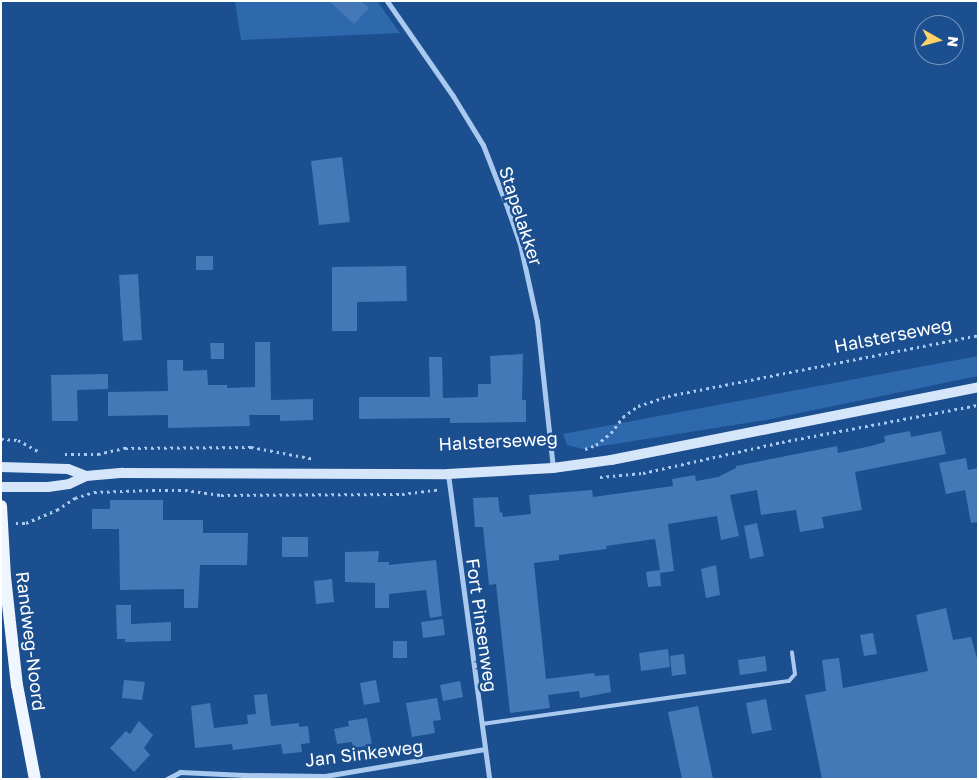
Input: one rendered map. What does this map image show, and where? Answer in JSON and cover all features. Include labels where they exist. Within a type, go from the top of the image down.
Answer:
[{"type":"main road","name":"Halsterseweg","points":[[1,487],[48,487],[69,484],[86,476],[123,472],[448,474],[553,468],[611,460],[978,387]]},
{"type":"main road","name":"Halsterseweg","points":[[1,467],[68,469],[86,476]]},
{"type":"main road","name":"Randweg-Noord","points":[[1,506],[5,577],[17,685],[35,779]]},
{"type":"street","name":"Stapelakker","points":[[387,1],[453,96],[483,145],[506,204],[520,244],[537,320],[553,468]]},
{"type":"street","name":"Fort Pinsenweg","points":[[448,474],[489,779]]},
{"type":"street","name":"Jan Sinkeweg","points":[[167,779],[180,772],[245,777],[325,776],[485,749]]},
{"type":"lane","points":[[482,724],[789,681],[795,674],[792,652]]},
{"type":"path","name":"Halsterseweg","points":[[581,450],[596,445],[611,432],[623,417],[638,406],[668,396],[978,335]]},
{"type":"path","points":[[1,439],[18,440],[40,453],[47,454]]},
{"type":"path","points":[[61,454],[98,454],[124,448],[251,447],[320,460]]},
{"type":"path","points":[[2,523],[26,523],[57,510],[75,498],[94,492],[152,490]]},
{"type":"shaded area","points":[[235,1],[377,1],[400,33],[241,40]]},
{"type":"shaded area","points":[[978,356],[978,376],[766,420],[583,449],[567,445],[563,434]]},
{"type":"building","points":[[329,1],[361,1],[369,8],[354,24]]},
{"type":"building","points":[[342,157],[350,222],[319,225],[311,161]]},
{"type":"building","points":[[196,256],[213,256],[213,270],[196,270]]},
{"type":"building","points":[[406,266],[407,301],[357,302],[357,331],[332,331],[332,267]]},
{"type":"building","points":[[138,274],[142,340],[123,341],[119,275]]},
{"type":"building","points":[[255,342],[270,342],[271,400],[313,399],[313,420],[280,421],[280,415],[249,415],[250,426],[168,428],[168,415],[108,416],[108,392],[168,391],[167,360],[183,360],[183,371],[207,370],[208,385],[227,385],[227,388],[255,387]]},
{"type":"building","points":[[210,343],[224,343],[224,359],[211,359]]},
{"type":"building","points":[[523,354],[522,400],[526,400],[526,422],[450,423],[450,418],[359,419],[359,397],[430,397],[429,357],[442,357],[443,398],[478,397],[478,384],[491,384],[490,356]]},
{"type":"building","points":[[108,374],[108,389],[77,390],[78,421],[52,421],[51,375]]},
{"type":"building","points":[[910,431],[911,437],[941,431],[946,454],[855,472],[862,510],[822,517],[824,528],[800,532],[796,510],[761,515],[757,490],[730,495],[739,536],[721,540],[717,516],[668,524],[674,571],[660,573],[661,586],[648,587],[646,572],[660,570],[655,539],[606,546],[607,549],[559,555],[559,560],[534,563],[546,679],[594,673],[595,676],[609,675],[611,692],[580,698],[579,691],[548,695],[550,708],[510,713],[496,584],[489,585],[483,527],[475,527],[473,498],[498,497],[500,513],[502,512],[503,517],[531,514],[529,495],[592,490],[593,497],[673,486],[672,479],[695,475],[696,481],[718,477],[736,468],[736,466],[837,446],[838,453],[885,442],[884,436]]},
{"type":"building","points":[[966,458],[968,470],[978,468],[978,522],[971,523],[965,490],[946,494],[939,463]]},
{"type":"building","points":[[110,500],[163,500],[163,520],[203,520],[203,533],[248,533],[247,565],[200,565],[198,608],[184,608],[184,589],[120,590],[119,529],[92,529],[92,509],[110,509]]},
{"type":"building","points":[[757,523],[764,556],[750,559],[744,526]]},
{"type":"building","points":[[282,537],[308,537],[308,557],[282,557]]},
{"type":"building","points":[[379,551],[378,562],[389,562],[389,565],[436,560],[442,616],[430,618],[426,590],[389,594],[389,608],[375,608],[375,583],[345,582],[345,552]]},
{"type":"building","points":[[716,565],[720,595],[706,598],[701,569]]},
{"type":"building","points":[[332,579],[334,602],[316,604],[314,581]]},
{"type":"building","points":[[116,605],[131,605],[131,624],[171,622],[171,641],[125,642],[125,639],[117,639]]},
{"type":"building","points":[[946,608],[953,640],[971,637],[978,662],[978,779],[822,779],[805,695],[826,691],[822,660],[839,658],[843,688],[928,671],[916,615]]},
{"type":"building","points":[[443,619],[445,635],[423,638],[421,622]]},
{"type":"building","points":[[873,633],[877,654],[864,656],[860,635]]},
{"type":"building","points":[[393,641],[407,641],[407,658],[393,658]]},
{"type":"building","points":[[668,649],[670,667],[641,671],[639,653]]},
{"type":"building","points":[[684,654],[686,674],[672,676],[670,656]]},
{"type":"building","points":[[765,656],[767,671],[740,675],[738,660]]},
{"type":"building","points":[[124,680],[145,682],[142,700],[122,698]]},
{"type":"building","points":[[376,680],[380,702],[364,705],[360,683]]},
{"type":"building","points":[[460,681],[463,697],[443,701],[440,685]]},
{"type":"building","points":[[267,694],[271,726],[299,723],[299,727],[308,726],[310,743],[301,744],[302,752],[283,754],[281,744],[233,750],[232,744],[195,748],[191,706],[210,703],[214,728],[248,724],[247,715],[256,714],[254,695]]},
{"type":"building","points":[[437,698],[441,720],[433,721],[435,733],[412,737],[406,703]]},
{"type":"building","points":[[766,699],[772,730],[752,734],[746,703]]},
{"type":"building","points":[[698,706],[713,779],[682,779],[668,712]]},
{"type":"building","points":[[367,718],[372,745],[353,748],[352,742],[337,744],[334,729],[349,726],[348,721]]},
{"type":"building","points":[[139,721],[153,735],[144,748],[150,755],[134,772],[110,748],[126,731],[130,734]]}]
